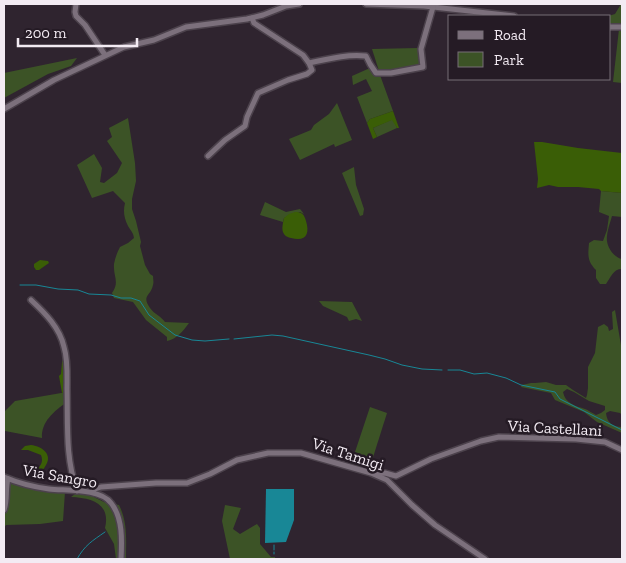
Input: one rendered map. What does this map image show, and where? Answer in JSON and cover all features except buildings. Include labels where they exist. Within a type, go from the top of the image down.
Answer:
[{"type":"street","points":[[76,4],[76,16],[85,25],[105,55]]},
{"type":"street","points":[[4,109],[48,83],[124,47],[154,40],[186,27],[252,18],[286,6],[299,4]]},
{"type":"street","points":[[366,4],[399,4],[505,15]]},
{"type":"street","points":[[309,63],[348,55],[359,55],[366,56],[376,73],[391,73],[423,67],[421,49],[433,7]]},
{"type":"street","points":[[208,156],[244,126],[258,93],[310,73],[312,70],[303,55],[256,24],[252,18]]},
{"type":"street","points":[[31,300],[47,314],[64,346],[67,365],[68,454],[72,477],[77,491]]},
{"type":"street","name":"Via Castellani","points":[[373,474],[385,473],[396,476],[431,459],[481,441],[499,437],[576,439],[605,442],[622,450]]},
{"type":"street","name":"Via Tamigi","points":[[92,492],[101,487],[187,483],[237,460],[268,453],[301,453],[373,474],[387,480],[435,525],[485,559]]},
{"type":"street","points":[[4,510],[7,496],[6,478]]},
{"type":"street","name":"Via Sangro","points":[[6,478],[48,489],[92,492],[107,499],[117,513],[121,533],[121,559]]},
{"type":"green space","points":[[622,4],[622,25],[611,25],[611,15],[615,14]]},
{"type":"green space","points":[[619,29],[622,29],[622,83],[613,82]]},
{"type":"green space","points":[[418,48],[421,66],[379,71],[372,49]]},
{"type":"green space","points":[[77,58],[71,66],[48,74],[4,98],[4,73]]},
{"type":"green space","points":[[370,68],[380,75],[393,111],[370,119],[367,123],[357,97],[372,91],[366,79],[353,85],[352,76]]},
{"type":"green space","points":[[337,103],[352,140],[335,147],[334,144],[300,160],[289,139],[311,130],[314,125],[329,114]]},
{"type":"green space","points":[[393,111],[399,128],[397,128],[392,120],[373,128],[377,137],[373,139],[367,123],[370,119]]},
{"type":"green space","points":[[128,118],[136,181],[132,209],[145,265],[153,276],[152,289],[146,298],[147,304],[165,322],[189,323],[177,337],[167,341],[167,337],[146,320],[133,302],[114,298],[112,293],[116,286],[114,264],[116,258],[120,247],[134,238],[125,217],[125,203],[113,191],[92,198],[77,165],[94,154],[102,168],[100,182],[104,183],[117,173],[122,163],[107,141],[112,137],[109,128]]},
{"type":"green space","points":[[393,119],[397,128],[377,137],[373,128]]},
{"type":"green space","points":[[534,142],[622,153],[622,193],[549,185],[537,188],[538,179]]},
{"type":"green space","points":[[354,167],[356,185],[364,209],[363,215],[360,216],[342,173]]},
{"type":"green space","points":[[601,191],[622,193],[622,217],[612,216],[607,238],[612,253],[622,259],[622,269],[614,272],[606,284],[600,284],[596,278],[596,270],[591,264],[588,254],[589,243],[594,240],[603,241],[607,230],[609,216],[599,212]]},
{"type":"green space","points":[[265,202],[286,212],[300,209],[304,214],[300,212],[284,218],[283,222],[260,215]]},
{"type":"green space","points":[[295,212],[303,215],[307,226],[306,236],[300,239],[287,237],[283,231],[284,218]]},
{"type":"green space","points":[[40,260],[48,261],[49,263],[36,270],[34,264]]},
{"type":"green space","points":[[319,301],[352,302],[362,321],[356,319],[349,321],[347,317],[323,306]]},
{"type":"green space","points":[[615,310],[622,351],[622,415],[610,411],[606,413],[611,424],[622,427],[622,433],[597,422],[584,412],[555,400],[551,393],[521,387],[531,383],[546,382],[566,385],[586,398],[588,367],[595,353],[598,327],[604,324],[608,327],[609,331],[613,329],[612,312]],"holes":[[[567,389],[589,401],[605,406],[605,410],[596,415],[571,404],[563,392]]]},
{"type":"green space","points":[[64,358],[67,392],[62,393],[59,376]]},
{"type":"green space","points":[[67,392],[67,402],[53,413],[46,422],[42,438],[5,431],[4,412],[15,401]]},
{"type":"green space","points":[[370,407],[387,413],[369,470],[351,464]]},
{"type":"green space","points":[[31,445],[45,451],[48,457],[48,461],[39,476],[35,472],[42,462],[41,455],[28,450],[21,450],[25,446]]},
{"type":"green space","points":[[9,481],[65,492],[63,521],[6,525],[4,528],[4,484],[5,490]]},
{"type":"green space","points":[[75,494],[90,495],[104,502],[119,505],[125,525],[126,559],[116,559],[114,544],[105,528],[105,513],[102,507],[98,503],[86,499],[71,497]]},
{"type":"green space","points":[[225,505],[241,508],[233,529],[240,534],[257,524],[260,528],[260,544],[275,559],[230,559],[222,521]]},
{"type":"water","points":[[266,489],[294,489],[294,520],[286,542],[265,543]]},
{"type":"waterway","points":[[20,285],[36,285],[78,290],[89,294],[131,298],[140,301],[149,315],[175,335],[192,340],[205,341],[229,339]]},
{"type":"waterway","points":[[234,339],[272,335],[283,336],[369,355],[402,365],[442,370]]},
{"type":"waterway","points":[[448,370],[460,370],[474,374],[487,373],[506,378],[521,385],[555,392],[560,399],[622,430]]},
{"type":"waterway","points":[[77,559],[86,547],[105,532]]},
{"type":"waterway","points":[[274,545],[274,550]]}]
